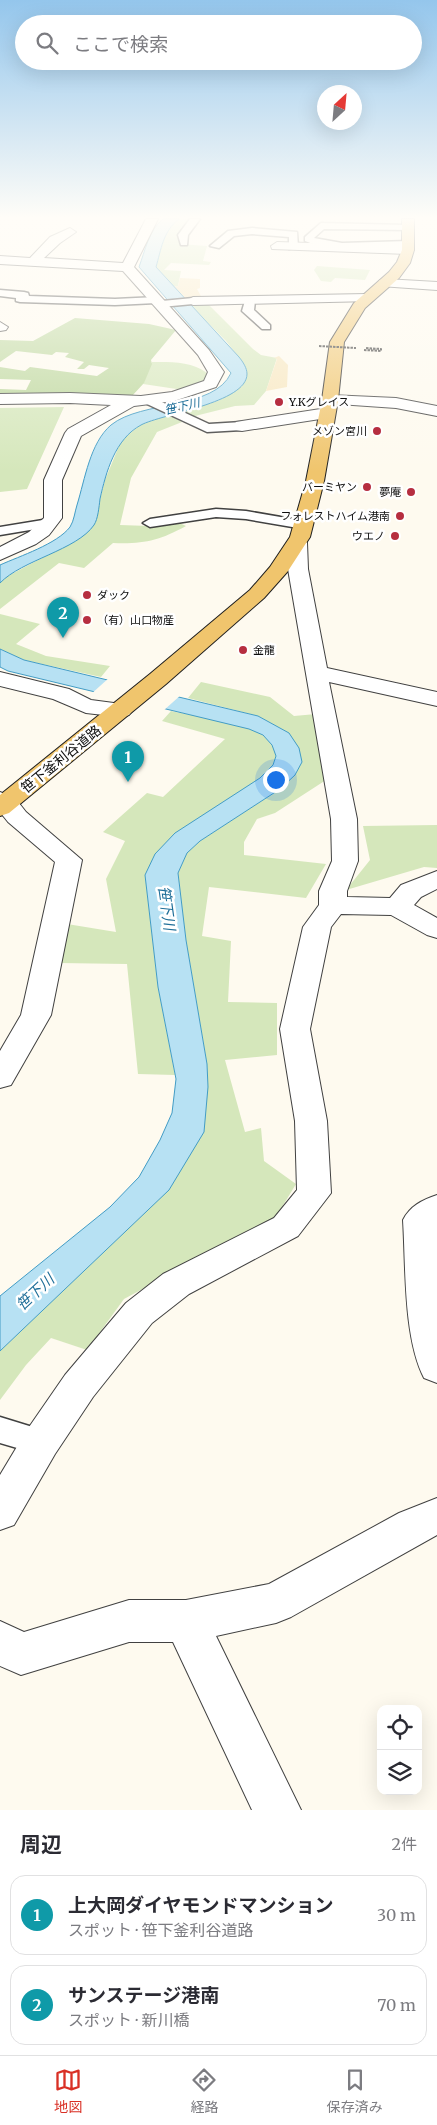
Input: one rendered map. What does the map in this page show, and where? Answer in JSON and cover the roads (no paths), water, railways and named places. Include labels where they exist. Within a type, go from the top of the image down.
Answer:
[{"type":"main road","points":[[300,534],[315,481],[337,342],[362,303]]},
{"type":"main road","name":"笹下釜利谷道路","points":[[2,803],[121,710],[258,594],[278,571],[300,534]]},
{"type":"street","points":[[0,399],[154,403],[172,399],[210,384],[216,372],[204,352],[162,303]]},
{"type":"street","points":[[0,554],[24,544],[50,523],[53,518],[53,480],[74,433],[131,401]]},
{"type":"street","points":[[242,426],[328,407],[396,403],[437,411]]},
{"type":"street","points":[[0,1512],[41,1442],[79,1386],[140,1313],[176,1284],[286,1226],[314,1193],[314,1156],[311,1121],[295,1029],[317,927],[333,904],[333,891],[345,861],[344,819],[335,779],[298,569],[300,534]]},
{"type":"street","points":[[317,673],[437,700]]},
{"type":"street","points":[[0,679],[61,694],[86,706],[121,710]]},
{"type":"street","points":[[0,1077],[36,1015],[69,860],[2,803]]},
{"type":"street","points":[[397,907],[410,891],[437,879]]},
{"type":"street","points":[[333,904],[397,907],[437,929]]},
{"type":"street","points":[[437,1208],[420,1220],[429,1332],[437,1367]]},
{"type":"street","points":[[0,1642],[21,1654],[128,1622],[186,1620],[276,1603],[414,1526],[437,1516]]},
{"type":"street","points":[[186,1620],[277,1810]]},
{"type":"lane","points":[[249,303],[248,311],[266,327]]},
{"type":"lane","points":[[154,403],[207,428],[242,426]]},
{"type":"lane","points":[[150,523],[216,513],[246,515],[300,534]]},
{"type":"lane","points":[[0,531],[50,523]]},
{"type":"lane","points":[[0,1430],[41,1442]]},
{"type":"water","name":"笹下川","points":[[171,303],[189,303],[240,359],[247,372],[243,384],[233,393],[219,400],[151,421],[132,431],[118,447],[113,457],[105,478],[94,525],[86,534],[75,541],[22,568],[0,583],[0,565],[47,544],[70,527],[93,451],[98,441],[111,425],[124,417],[194,399],[209,393],[222,385],[231,373]]},
{"type":"water","name":"笹下川","points":[[0,649],[24,660],[258,716],[289,733],[299,748],[302,762],[295,775],[280,789],[200,841],[187,853],[178,873],[186,940],[207,1064],[208,1087],[204,1132],[169,1190],[0,1351],[0,1296],[110,1207],[139,1177],[160,1140],[172,1113],[176,1079],[158,987],[145,875],[155,854],[175,833],[260,778],[273,765],[276,756],[272,745],[263,735],[249,729],[8,671],[0,667]]},
{"type":"place","name":"Y.Kグレイス","points":[[279,402]]},
{"type":"place","name":"メゾン宮川","points":[[377,431]]},
{"type":"place","name":"バーミヤン","points":[[367,487]]},
{"type":"place","name":"夢庵","points":[[411,492]]},
{"type":"place","name":"フォレストハイム港南","points":[[400,516]]},
{"type":"place","name":"ウエノ","points":[[395,536]]},
{"type":"place","name":"ダック","points":[[87,595]]},
{"type":"place","name":"（有）山口物産","points":[[87,620]]},
{"type":"place","name":"サンステージ港南","points":[[63,638]]},
{"type":"place","name":"金龍","points":[[243,650]]},
{"type":"place","name":"上大岡ダイヤモンドマンション","points":[[128,782]]}]
